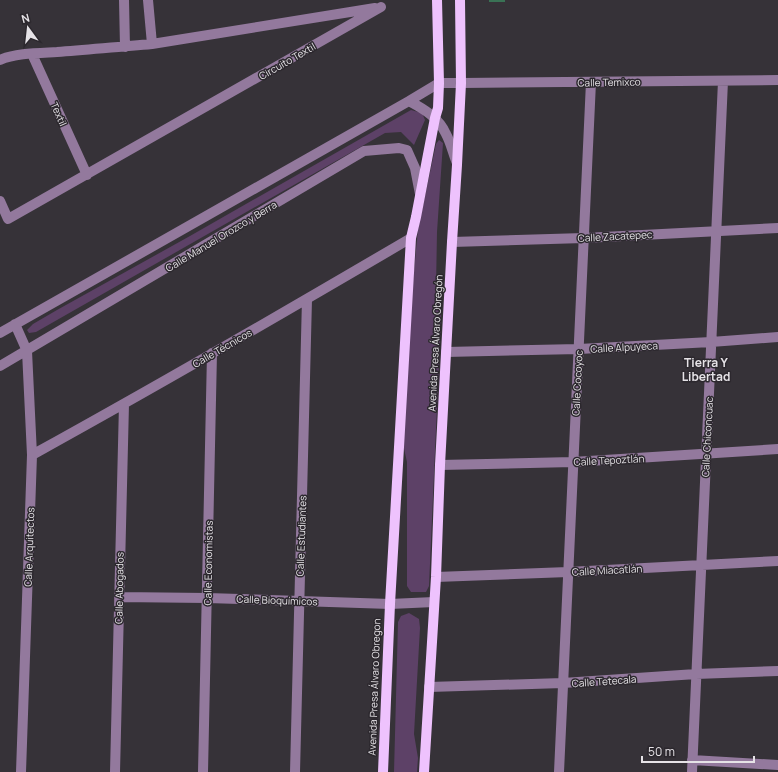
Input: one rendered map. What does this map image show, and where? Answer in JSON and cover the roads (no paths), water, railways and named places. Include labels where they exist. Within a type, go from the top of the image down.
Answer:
[{"type":"main road","points":[[390,604],[411,238],[438,108],[439,83],[437,0]]},
{"type":"main road","name":"Avenida Presa Álvaro Obregón","points":[[424,772],[436,577],[440,465],[461,83],[460,0]]},
{"type":"main road","name":"Avenida Presa Álvaro Obregon","points":[[383,772],[390,604]]},
{"type":"street","points":[[124,0],[125,47]]},
{"type":"street","points":[[148,0],[152,44]]},
{"type":"street","name":"Circuito Textil","points":[[0,60],[7,57],[32,54],[152,44],[381,7],[8,219],[0,202]]},
{"type":"street","name":"Textil","points":[[32,54],[87,175]]},
{"type":"street","name":"Calle Chiconcuac","points":[[692,772],[723,80]]},
{"type":"street","name":"Calle Temixco","points":[[439,83],[778,80]]},
{"type":"street","name":"Calle Cocoyoc","points":[[559,772],[591,82]]},
{"type":"street","points":[[0,332],[439,83]]},
{"type":"street","points":[[409,101],[435,118],[446,133],[457,165]]},
{"type":"street","name":"Calle Manuel Orozco y Berra","points":[[0,366],[364,151],[399,148],[407,150],[415,168],[420,194]]},
{"type":"street","name":"Calle Zacatepec","points":[[452,242],[584,238],[778,228]]},
{"type":"street","name":"Calle Técnicos","points":[[32,455],[124,404],[411,238]]},
{"type":"street","name":"Calle Estudiantes","points":[[295,772],[307,299]]},
{"type":"street","name":"Calle Arquitectos","points":[[15,324],[27,350],[32,455],[21,772]]},
{"type":"street","name":"Calle Alpuyeca","points":[[446,352],[579,349],[778,337]]},
{"type":"street","name":"Calle Economistas","points":[[203,772],[212,353]]},
{"type":"street","name":"Calle Abogados","points":[[115,772],[124,404]]},
{"type":"street","name":"Calle Tepoztlán","points":[[440,465],[573,462],[778,449]]},
{"type":"street","name":"Calle Miacatlán","points":[[436,577],[778,561]]},
{"type":"street","name":"Calle Bioquímicos","points":[[119,597],[299,600],[390,604],[434,602]]},
{"type":"street","name":"Calle Tetecala","points":[[429,687],[563,683],[696,674],[778,671]]},
{"type":"street","points":[[692,760],[778,765]]},
{"type":"district","name":"Tierra Y Libertad","points":[[706,369]]}]
